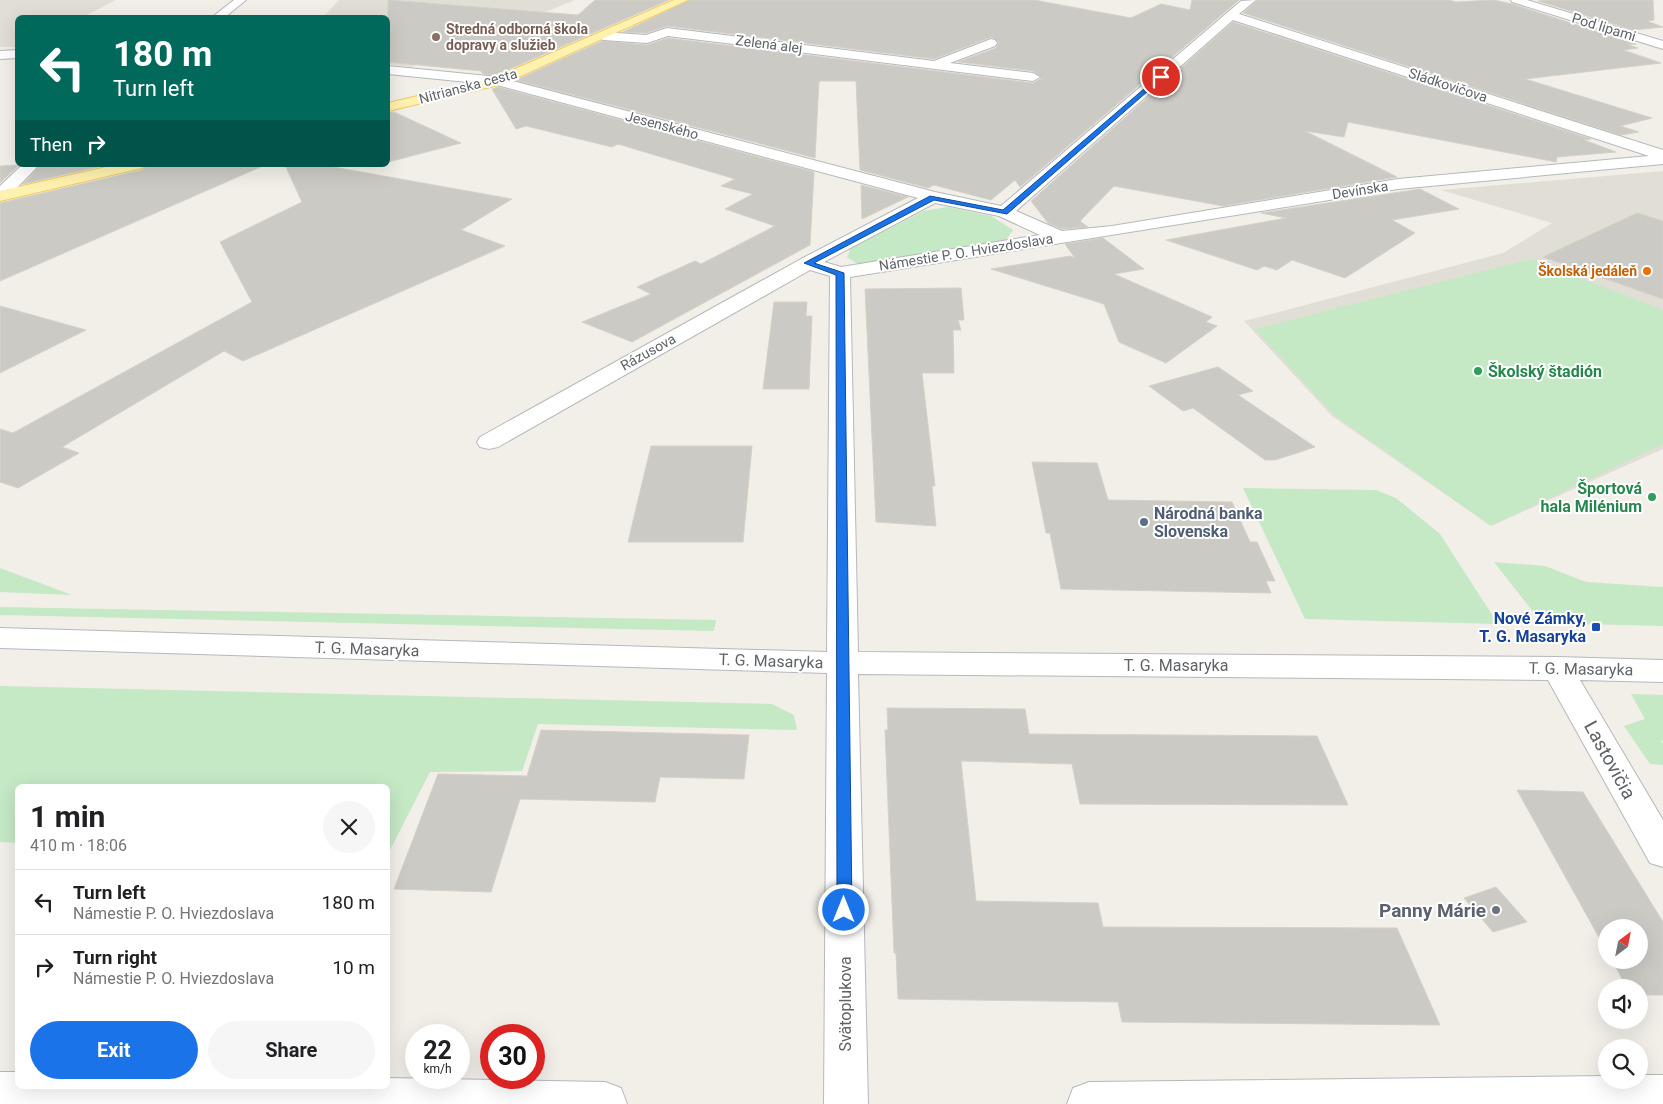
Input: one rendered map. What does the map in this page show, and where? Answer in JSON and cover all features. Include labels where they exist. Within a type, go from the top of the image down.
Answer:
[{"type":"main road","name":"Nitrianska cesta","points":[[390,107],[498,81],[683,0]]},
{"type":"main road","points":[[0,196],[127,167]]},
{"type":"street","points":[[220,15],[241,0]]},
{"type":"street","points":[[1004,212],[1233,16],[1246,2],[1251,0]]},
{"type":"street","name":"Pod lipami","points":[[1516,0],[1663,45]]},
{"type":"street","name":"Sládkovičova","points":[[1233,16],[1663,155]]},
{"type":"street","name":"Zelená alej","points":[[603,36],[647,39],[668,32],[1033,77]]},
{"type":"street","name":"Zelená alej","points":[[935,64],[991,42]]},
{"type":"street","points":[[0,55],[15,54]]},
{"type":"street","name":"Jesenského","points":[[390,70],[498,81],[933,197]]},
{"type":"street","name":"Devínska","points":[[1060,237],[1121,229],[1398,184],[1663,159]]},
{"type":"street","points":[[0,196],[28,167]]},
{"type":"street","points":[[808,263],[933,197]]},
{"type":"street","name":"Námestie P. O. Hviezdoslava","points":[[933,197],[1004,212],[1060,237]]},
{"type":"street","name":"Námestie P. O. Hviezdoslava","points":[[808,263],[840,273],[1060,237]]},
{"type":"street","name":"Rázusova","points":[[489,442],[808,263]]},
{"type":"street","name":"Svätoplukova","points":[[840,273],[846,1104]]},
{"type":"street","name":"T. G. Masaryka","points":[[0,638],[843,663],[1557,668],[1663,671]]},
{"type":"street","name":"Lastovičia","points":[[1557,668],[1663,852]]},
{"type":"street","points":[[0,1094],[605,1104]]},
{"type":"street","points":[[1089,1104],[1663,1097]]},
{"type":"shaded area","points":[[0,0],[116,0],[87,15],[15,15],[15,47],[0,47]]},
{"type":"shaded area","name":"Stredná odborná škola dopravy a služieb","points":[[339,0],[575,0],[411,67],[390,64],[390,15],[325,15]]},
{"type":"shaded area","name":"Školský štadión","points":[[1663,171],[1663,449],[1491,526],[1332,416],[1244,321],[1503,253],[1552,223],[1441,190]]},
{"type":"green space","points":[[948,207],[991,216],[1013,230],[1006,240],[859,265],[847,257],[851,248],[924,211]]},
{"type":"green space","name":"Školský štadión","points":[[1531,259],[1663,310],[1663,444],[1491,526],[1333,414],[1255,329]]},
{"type":"green space","points":[[1243,488],[1376,490],[1396,498],[1440,534],[1498,624],[1305,619]]},
{"type":"green space","points":[[1494,562],[1545,566],[1586,582],[1663,587],[1663,626],[1542,623]]},
{"type":"green space","points":[[0,568],[72,595],[0,592]]},
{"type":"green space","points":[[0,607],[716,620],[714,631],[0,615]]},
{"type":"green space","points":[[0,686],[772,704],[794,715],[797,730],[538,724],[522,771],[430,772],[390,850],[390,784],[15,784],[15,843],[0,842]]},
{"type":"green space","points":[[1631,694],[1663,695],[1663,740],[1661,741],[1663,744],[1663,765],[1650,764],[1624,726],[1645,719]]},
{"type":"building","points":[[388,0],[578,15],[595,0],[669,0],[496,75],[483,74],[481,71],[390,62],[390,15],[388,15]]},
{"type":"building","points":[[690,0],[1034,0],[1131,18],[1161,4],[1190,10],[1192,0],[1239,0],[1020,187],[1015,180],[991,200],[934,185],[928,188],[860,170],[856,81],[819,81],[815,158],[516,80],[602,41],[647,45],[668,38],[1033,83],[1042,78],[1033,71],[958,62],[996,48],[999,42],[991,37],[934,59],[667,26],[646,33],[623,32]]},
{"type":"building","points":[[1258,0],[1449,0],[1456,2],[1493,0],[1512,4],[1636,44],[1628,45],[1638,48],[1623,50],[1661,63],[1525,79],[1652,118],[1620,126],[1639,132],[1621,135],[1243,13]]},
{"type":"building","points":[[1653,0],[1654,20],[1647,21],[1663,27],[1633,30],[1538,1]]},
{"type":"building","points":[[1233,22],[1591,139],[1584,140],[1616,152],[1557,157],[1556,162],[1348,122],[1344,137],[1305,131],[1397,177],[1223,206],[1114,186],[1080,221],[1088,227],[1062,229],[1048,223],[1031,201]]},
{"type":"building","points":[[498,87],[814,172],[810,245],[632,342],[582,322],[651,294],[637,287],[695,261],[701,264],[775,226],[725,209],[753,194],[721,186],[735,179],[618,144],[612,147],[526,126],[516,129],[492,89]]},
{"type":"building","points":[[394,112],[461,143],[390,161],[390,113]]},
{"type":"building","points":[[15,165],[17,167],[0,183],[0,166]]},
{"type":"building","points":[[39,167],[97,167],[23,184]]},
{"type":"building","points":[[144,167],[260,167],[0,281],[0,203],[142,170]]},
{"type":"building","points":[[286,167],[333,167],[512,199],[461,230],[505,246],[243,361],[224,351],[62,447],[79,453],[18,488],[0,482],[0,429],[13,433],[252,302],[220,242],[302,202]]},
{"type":"building","points":[[861,185],[908,197],[862,219]]},
{"type":"building","points":[[1420,189],[1459,209],[1392,220],[1415,233],[1345,278],[1292,260],[1277,270],[1264,266],[1257,270],[1166,240],[1286,218],[1261,213]]},
{"type":"building","points":[[1637,213],[1663,221],[1663,299],[1543,257]]},
{"type":"building","points":[[1103,238],[1144,269],[1114,274],[1212,317],[1206,322],[1217,326],[1166,363],[1119,342],[1104,304],[991,269],[1070,256],[1075,258],[1065,244]]},
{"type":"building","points":[[961,288],[964,320],[958,320],[961,330],[953,330],[954,373],[922,373],[935,486],[932,486],[936,526],[876,522],[865,289]]},
{"type":"building","points":[[774,302],[807,302],[806,316],[812,316],[809,389],[763,389]]},
{"type":"building","points":[[0,306],[86,330],[0,373]]},
{"type":"building","points":[[1218,367],[1253,391],[1238,395],[1315,447],[1275,460],[1265,460],[1193,408],[1183,411],[1149,386]]},
{"type":"building","points":[[651,446],[752,446],[743,542],[628,542]]},
{"type":"building","name":"Národná banka Slovenska","points":[[1032,462],[1097,463],[1108,500],[1232,502],[1250,542],[1257,542],[1275,581],[1266,581],[1271,593],[1061,589],[1050,533],[1046,533]]},
{"type":"building","points":[[887,708],[1025,709],[1029,734],[1317,736],[1348,805],[1080,804],[1072,764],[961,761],[976,901],[1098,903],[1103,927],[1397,928],[1440,1025],[1122,1022],[1118,1002],[898,999],[896,953],[894,953],[885,730],[888,730]]},
{"type":"building","points":[[541,730],[749,735],[744,779],[660,777],[655,802],[520,799],[491,892],[394,889],[438,774],[527,776]]},
{"type":"building","points":[[1517,790],[1583,792],[1663,922],[1663,995],[1648,995],[1648,979],[1622,979],[1617,969],[1648,969],[1648,919],[1598,919],[1598,936]]},
{"type":"building","name":"Panny Márie","points":[[1496,887],[1527,922],[1493,932],[1464,898]]},
{"type":"place","name":"Stredná odborná škola dopravy a služieb","points":[[436,37]]},
{"type":"place","name":"Školská jedáleň","points":[[1647,271]]},
{"type":"place","name":"Školský štadión","points":[[1478,371]]},
{"type":"place","name":"Športová hala Milénium","points":[[1652,497]]},
{"type":"place","name":"Národná banka Slovenska","points":[[1144,522]]},
{"type":"place","name":"Nové Zámky, T. G. Masaryka","points":[[1596,627]]},
{"type":"place","name":"Panny Márie","points":[[1496,910]]},
{"type":"route","points":[[844,910],[840,273],[808,263],[933,197],[1004,212],[1161,77]]}]
